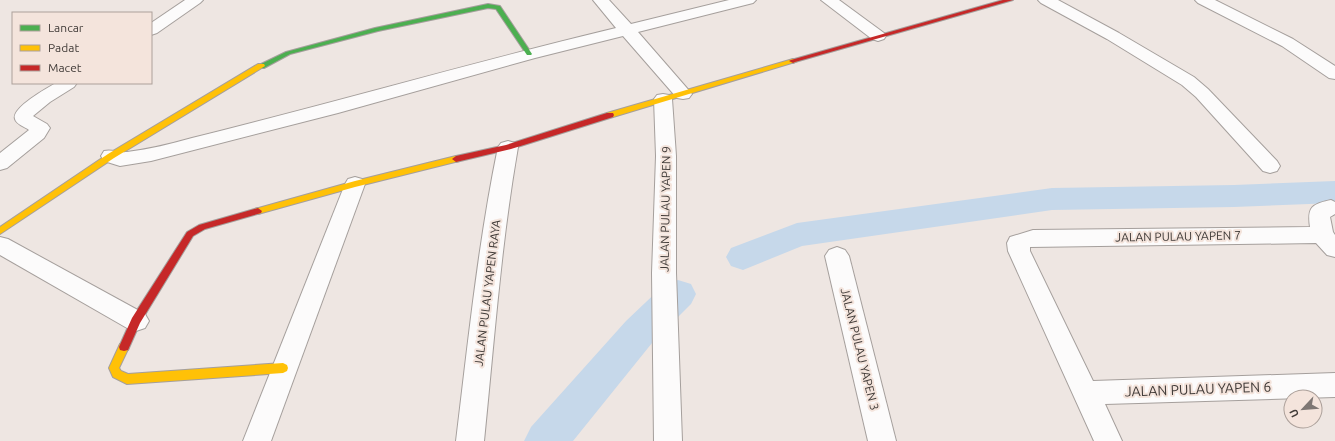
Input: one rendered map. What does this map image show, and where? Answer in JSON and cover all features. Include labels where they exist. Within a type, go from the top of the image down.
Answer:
[{"type":"street","points":[[152,29],[195,0]]},
{"type":"street","points":[[601,0],[683,94]]},
{"type":"street","points":[[111,156],[120,159],[128,159],[151,155],[331,109],[529,54],[748,0]]},
{"type":"street","points":[[829,0],[878,36]]},
{"type":"street","points":[[283,368],[126,379],[117,374],[114,370],[114,366],[136,321],[188,237],[198,229],[218,222],[355,184],[508,147],[663,99],[878,36],[1010,0]]},
{"type":"street","points":[[1046,0],[1112,36],[1188,81],[1202,93],[1270,166]]},
{"type":"street","points":[[1203,0],[1281,38],[1308,54],[1335,74]]},
{"type":"street","points":[[0,231],[111,156],[278,56],[392,26],[488,6],[498,7],[529,54]]},
{"type":"street","points":[[0,162],[37,134],[40,128],[24,119],[24,114],[44,98],[66,84]]},
{"type":"street","name":"JALAN PULAU YAPEN 9","points":[[663,99],[666,156],[664,273],[668,441]]},
{"type":"street","name":"JALAN PULAU YAPEN RAYA","points":[[470,441],[488,277],[499,195],[508,147]]},
{"type":"street","points":[[257,441],[283,368],[355,184]]},
{"type":"street","points":[[1328,242],[1319,214],[1326,209],[1331,208]]},
{"type":"street","name":"JALAN PULAU YAPEN 7","points":[[1085,393],[1019,251],[1018,243],[1033,238],[1328,242]]},
{"type":"street","points":[[0,244],[136,321]]},
{"type":"street","name":"JALAN PULAU YAPEN 3","points":[[837,256],[882,441]]},
{"type":"street","name":"JALAN PULAU YAPEN 6","points":[[1085,393],[1335,385]]},
{"type":"street","points":[[1085,393],[1108,441]]},
{"type":"waterway","points":[[743,257],[797,235],[1052,199],[1234,196],[1335,192]]},
{"type":"waterway","points":[[546,441],[639,332],[678,294]]},
{"type":"traffic: fast","points":[[261,66],[288,53],[377,29],[488,6],[498,7],[529,54]]},
{"type":"traffic: slow","points":[[610,115],[793,61]]},
{"type":"traffic: slow","points":[[0,231],[111,156],[261,66]]},
{"type":"traffic: slow","points":[[258,211],[355,184],[456,159]]},
{"type":"traffic: slow","points":[[124,347],[114,368],[117,374],[127,379],[283,368]]},
{"type":"traffic: jam","points":[[793,61],[1010,0]]},
{"type":"traffic: jam","points":[[456,159],[508,147],[610,115]]},
{"type":"traffic: jam","points":[[124,347],[136,321],[190,234],[202,227],[258,211]]}]
